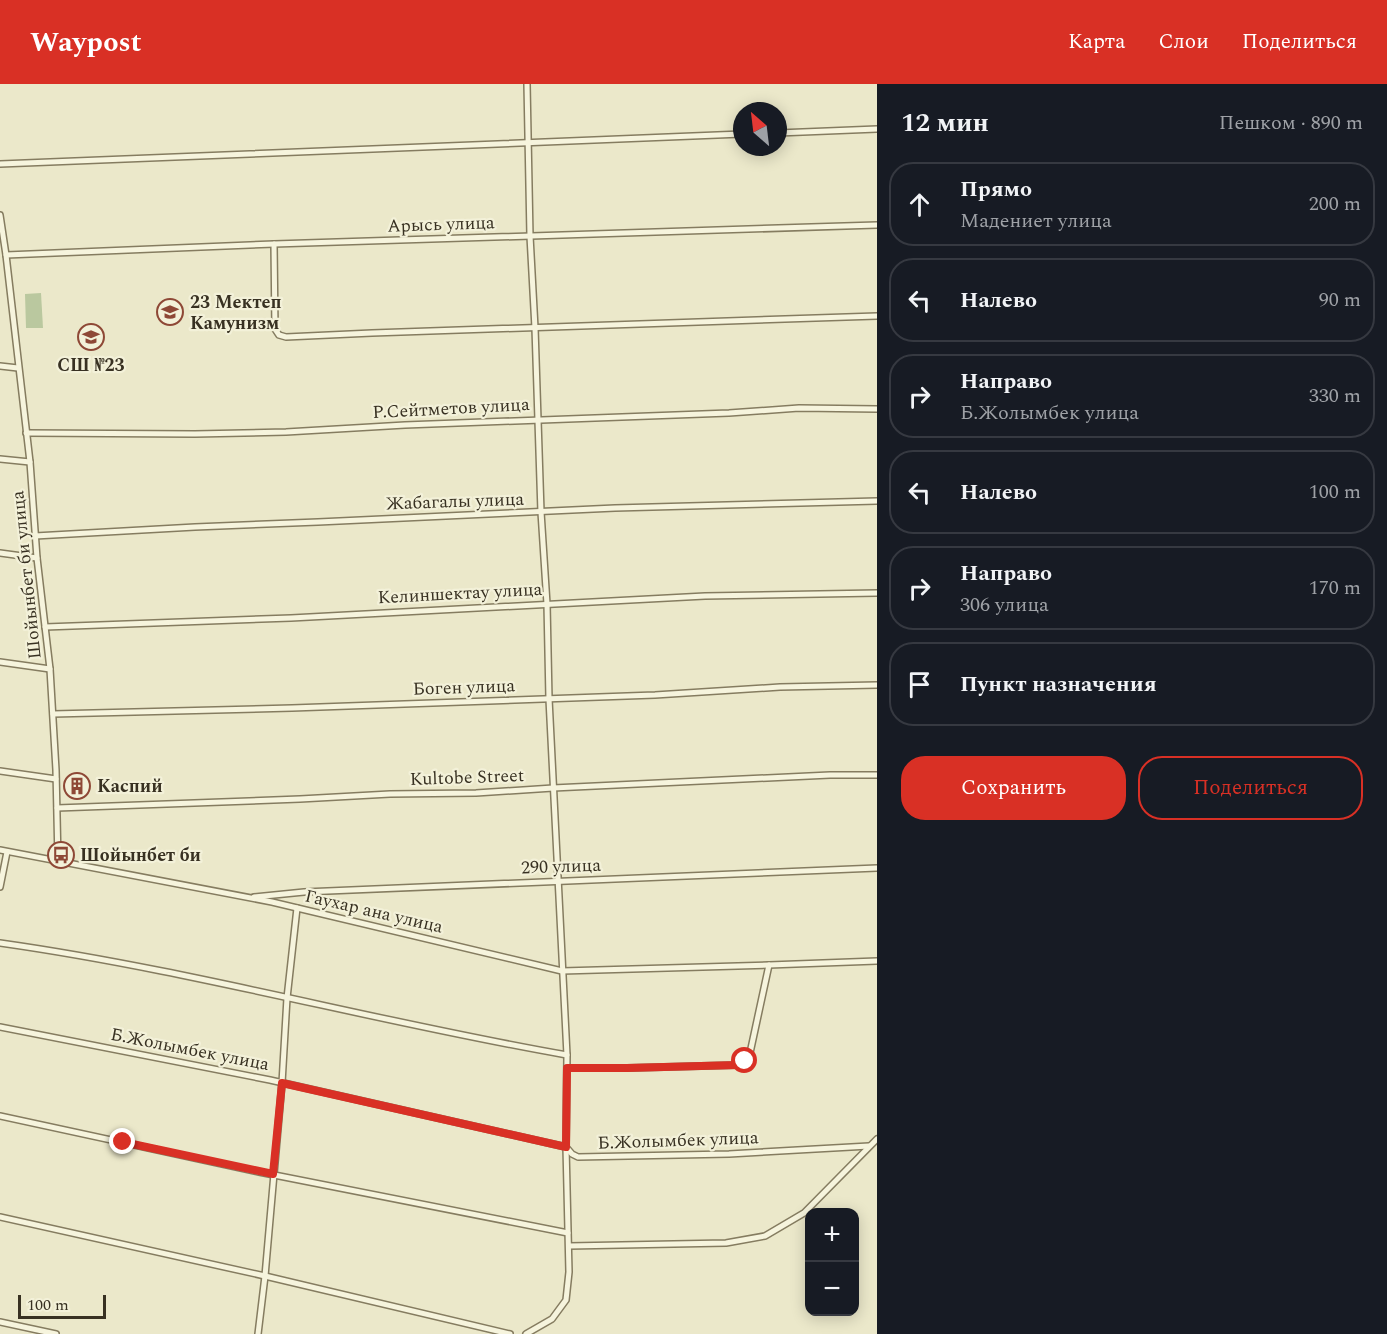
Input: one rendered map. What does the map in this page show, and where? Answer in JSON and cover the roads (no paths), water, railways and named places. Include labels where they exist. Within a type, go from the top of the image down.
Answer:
[{"type":"street","points":[[526,1334],[552,1319],[566,1300],[569,1272],[566,1147],[567,1055],[541,512],[536,328],[530,236],[527,84]]},
{"type":"street","points":[[787,133],[877,129]]},
{"type":"street","points":[[0,165],[733,134]]},
{"type":"street","name":"Шойынбет би улица","points":[[0,215],[30,462],[37,558],[50,669],[58,862]]},
{"type":"street","name":"Арысь улица","points":[[6,255],[877,225]]},
{"type":"street","points":[[274,244],[275,329],[279,335],[286,337],[877,316]]},
{"type":"street","points":[[0,276],[8,276]]},
{"type":"street","points":[[0,366],[18,368]]},
{"type":"street","name":"Р.Сейтметов улица","points":[[26,433],[263,433],[799,408],[877,409]]},
{"type":"street","points":[[0,459],[30,462]]},
{"type":"street","name":"Жабагалы улица","points":[[35,536],[195,526],[627,507],[877,501]]},
{"type":"street","points":[[0,553],[37,558]]},
{"type":"street","name":"Келиншектау улица","points":[[45,627],[291,618],[705,596],[877,593]]},
{"type":"street","points":[[0,662],[50,669]]},
{"type":"street","name":"Боген улица","points":[[52,714],[549,699],[780,687],[877,685]]},
{"type":"street","points":[[0,771],[56,779]]},
{"type":"street","name":"Kultobe Street","points":[[57,808],[390,794],[477,793],[877,775]]},
{"type":"street","points":[[0,887],[3,851]]},
{"type":"street","name":"Гаухар ана улица","points":[[3,851],[246,897],[562,971],[877,961]]},
{"type":"street","name":"290 улица","points":[[246,897],[304,891],[877,868]]},
{"type":"street","points":[[258,1334],[282,1083],[286,998],[297,908]]},
{"type":"street","points":[[0,943],[126,963],[429,1029],[567,1055]]},
{"type":"street","points":[[567,1068],[738,1065],[745,1061],[750,1053],[769,965]]},
{"type":"street","name":"Б.Жолымбек улица","points":[[0,1027],[282,1083],[566,1147],[578,1157],[729,1154],[869,1146]]},
{"type":"street","points":[[0,1116],[568,1233]]},
{"type":"street","points":[[569,1246],[726,1243],[765,1236],[804,1213],[877,1139]]},
{"type":"street","points":[[0,1217],[510,1334]]},
{"type":"street","points":[[0,1322],[56,1334]]},
{"type":"place","name":"23 Мектеп Камунизм","points":[[170,312]]},
{"type":"place","name":"СШ №23","points":[[91,337]]},
{"type":"place","name":"Каспий","points":[[77,786]]},
{"type":"place","name":"Шойынбет би","points":[[61,855]]}]
